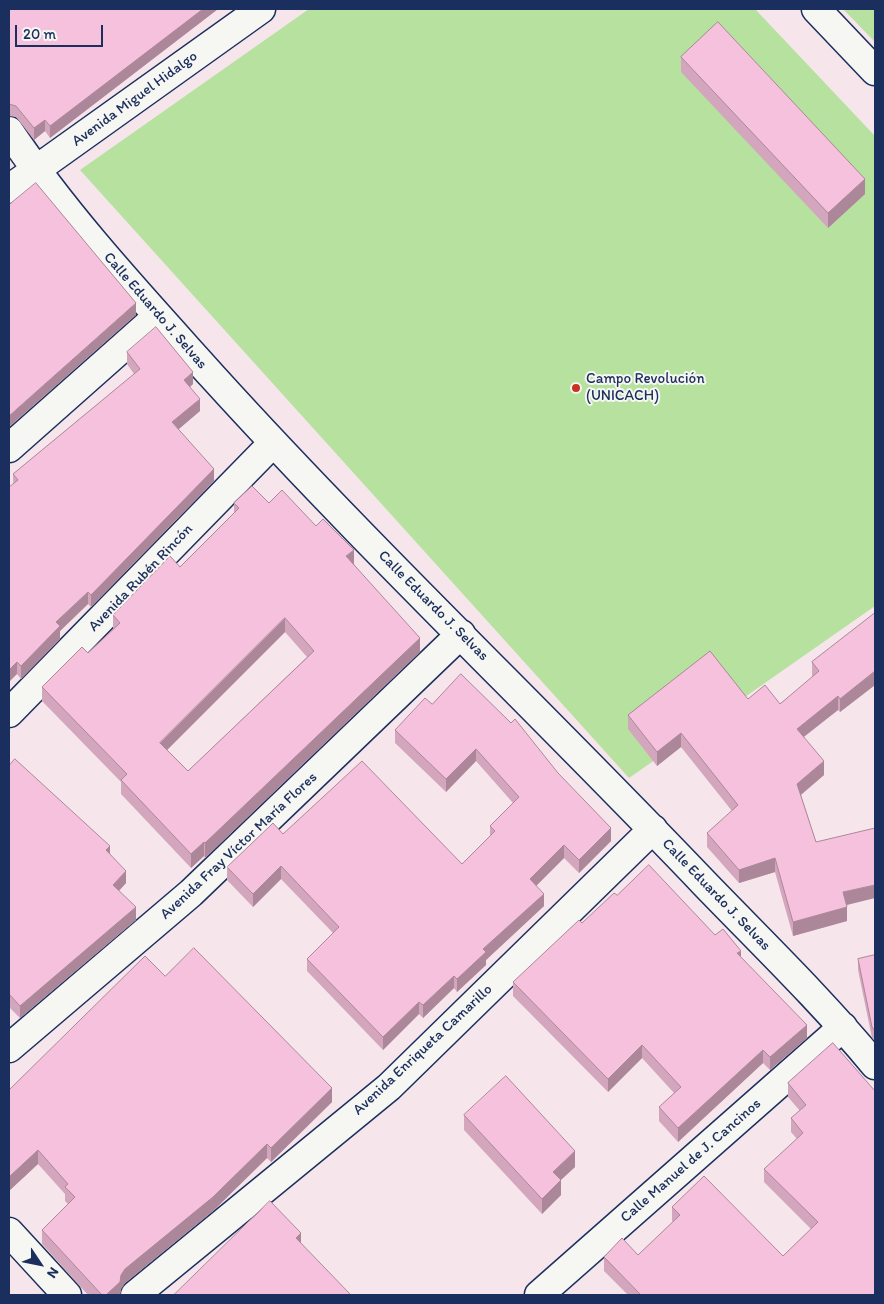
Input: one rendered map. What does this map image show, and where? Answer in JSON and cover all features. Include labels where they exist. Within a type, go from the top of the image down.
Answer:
[{"type":"street","name":"Avenida Miguel Hidalgo","points":[[9,189],[261,9]]},
{"type":"street","points":[[816,9],[875,71]]},
{"type":"street","name":"Calle Eduardo J. Selvas","points":[[9,131],[35,170],[158,316],[273,443],[652,829],[843,1027],[875,1065]]},
{"type":"street","points":[[9,448],[158,316]]},
{"type":"street","name":"Avenida Rubén Rincón","points":[[9,711],[273,443]]},
{"type":"street","name":"Avenida Fray Víctor María Flores","points":[[9,1048],[191,893],[461,634]]},
{"type":"street","name":"Avenida Enriqueta Camarillo","points":[[135,1295],[389,1087],[652,829]]},
{"type":"street","name":"Calle Manuel de J. Cancinos","points":[[539,1295],[843,1027]]},
{"type":"street","points":[[9,1232],[67,1295]]},
{"type":"green space","name":"Campo Revolución (UNICACH)","points":[[309,9],[755,9],[875,136],[875,606],[629,778],[80,170]]},
{"type":"green space","points":[[843,9],[875,9],[875,42]]},
{"type":"building","points":[[9,9],[203,9],[50,126],[45,120],[34,128],[16,106],[9,104]]},
{"type":"building","points":[[718,22],[865,179],[828,213],[681,57]]},
{"type":"building","points":[[36,183],[136,303],[9,416],[9,205]]},
{"type":"building","points":[[156,327],[193,372],[184,380],[200,399],[172,422],[214,469],[91,595],[88,592],[56,622],[60,626],[21,666],[17,662],[9,670],[9,487],[18,480],[13,474],[140,369],[127,352]]},
{"type":"building","points":[[252,486],[269,503],[282,490],[316,526],[323,519],[354,550],[346,556],[420,638],[205,843],[191,854],[121,780],[127,774],[42,687],[82,647],[88,653],[120,623],[113,615],[170,556],[180,567],[239,508],[234,503]],"holes":[[[285,618],[314,651],[188,771],[160,743]]]},
{"type":"building","points":[[875,613],[875,671],[840,699],[838,696],[797,729],[824,761],[797,784],[816,842],[875,828],[875,885],[843,892],[847,907],[793,922],[775,858],[739,870],[707,833],[738,805],[681,733],[657,752],[628,715],[710,651],[748,699],[765,685],[780,704],[819,671],[812,662]]},
{"type":"building","points":[[461,674],[511,723],[515,719],[558,773],[611,828],[579,860],[564,845],[530,879],[544,894],[483,949],[486,952],[457,979],[454,976],[423,1005],[419,1002],[383,1037],[307,959],[339,927],[281,866],[253,894],[227,867],[273,823],[283,834],[362,761],[462,864],[495,831],[490,826],[519,797],[476,749],[446,779],[395,730],[425,698],[432,704]]},
{"type":"building","points":[[15,759],[110,846],[106,850],[126,871],[113,885],[136,907],[20,1006],[9,994],[9,766]]},
{"type":"building","points":[[649,865],[715,935],[723,929],[741,951],[737,953],[807,1025],[770,1057],[763,1050],[678,1128],[659,1107],[681,1087],[642,1045],[608,1079],[513,982],[579,920],[582,923],[614,893],[617,895]]},
{"type":"building","points":[[194,948],[332,1088],[271,1148],[267,1144],[213,1197],[125,1269],[121,1275],[120,1282],[106,1295],[102,1295],[42,1230],[75,1197],[65,1187],[68,1184],[38,1150],[9,1177],[9,1090],[145,956],[165,976]]},
{"type":"building","points":[[875,955],[875,1031],[872,1027],[858,959]]},
{"type":"building","points":[[833,1043],[875,1091],[875,1295],[641,1295],[604,1257],[622,1238],[638,1255],[680,1215],[672,1207],[704,1176],[783,1256],[818,1222],[764,1169],[803,1133],[791,1118],[806,1105],[788,1083]]},
{"type":"building","points":[[506,1076],[575,1151],[553,1172],[561,1180],[542,1199],[464,1115]]},
{"type":"building","points":[[270,1201],[301,1233],[296,1238],[351,1295],[174,1295]]},
{"type":"place","name":"Campo Revolución (UNICACH)","points":[[576,388]]}]
